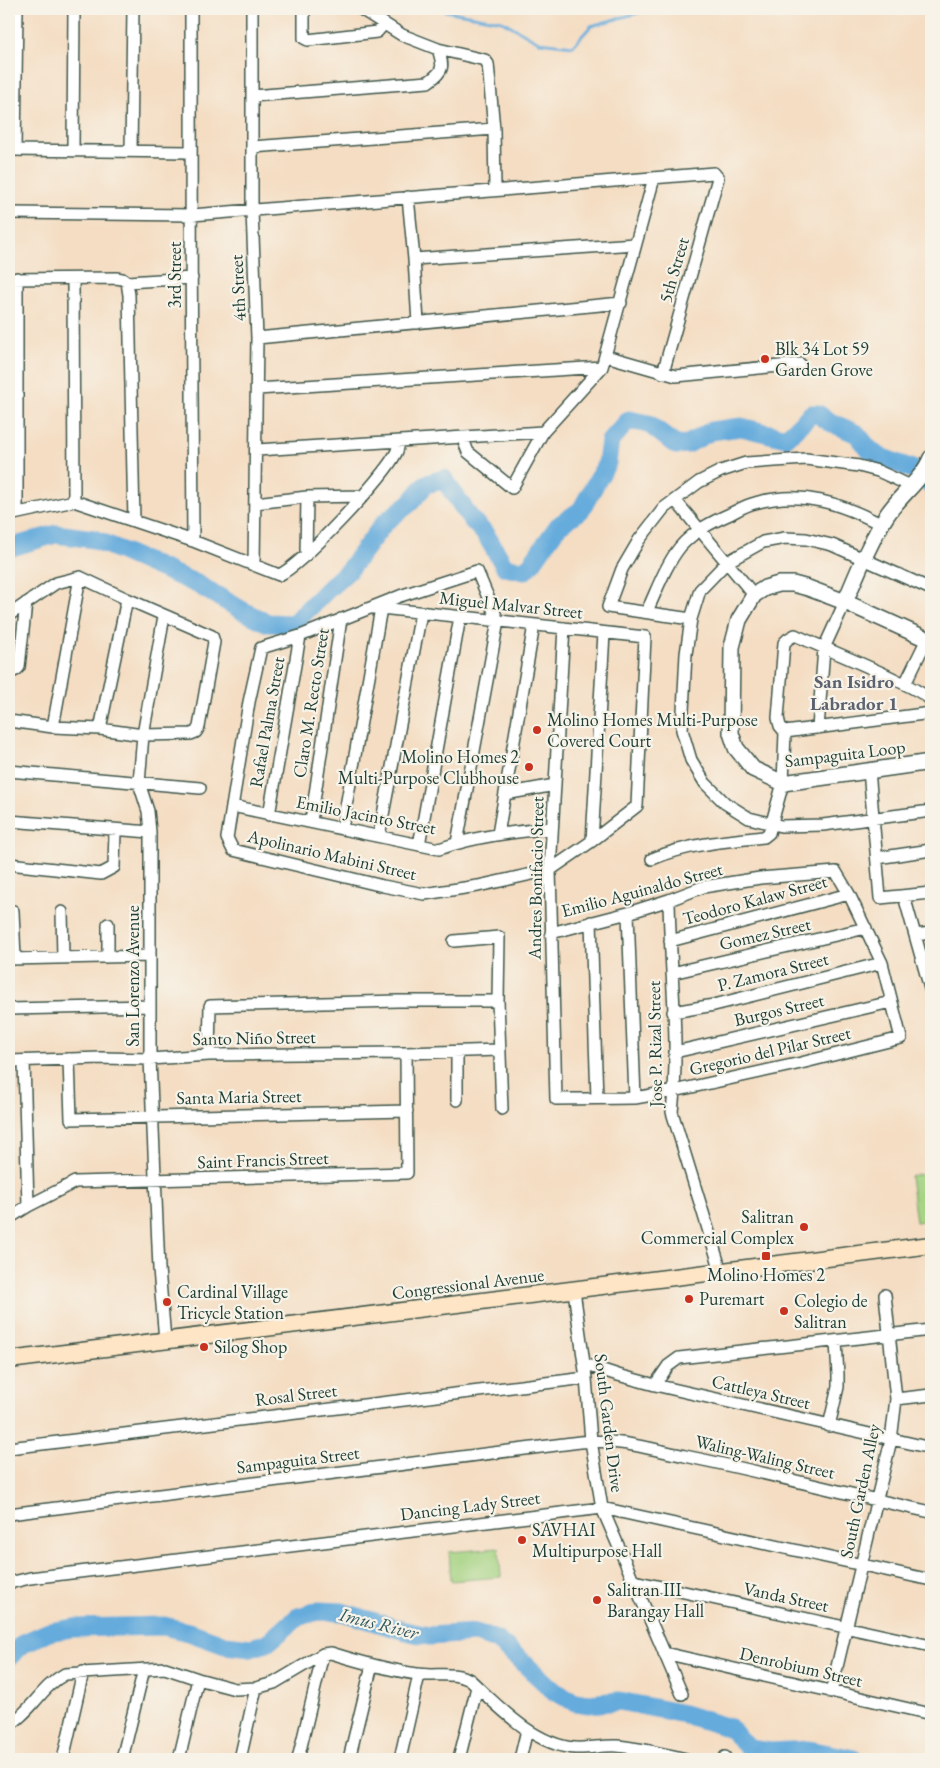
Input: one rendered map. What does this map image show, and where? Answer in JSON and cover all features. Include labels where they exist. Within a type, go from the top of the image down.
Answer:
[{"type":"main road","name":"Congressional Avenue","points":[[9,1360],[931,1245]]},
{"type":"street","points":[[17,9],[12,150],[190,152]]},
{"type":"street","points":[[73,150],[74,9]]},
{"type":"street","points":[[131,151],[133,9]]},
{"type":"street","name":"3rd Street","points":[[191,9],[190,152],[192,215],[193,541]]},
{"type":"street","name":"4th Street","points":[[252,9],[252,211],[258,338],[254,565]]},
{"type":"street","points":[[304,9],[302,32],[304,38],[308,40],[377,32],[384,24]]},
{"type":"street","points":[[361,9],[402,36],[438,49],[485,60],[488,64],[494,129],[495,190]]},
{"type":"street","points":[[252,96],[428,82],[439,74],[443,64],[438,49]]},
{"type":"street","points":[[252,147],[494,129]]},
{"type":"street","name":"5th Street","points":[[654,178],[708,173],[714,173],[718,178],[663,373]]},
{"type":"street","points":[[9,213],[192,215],[654,178],[634,244],[621,303],[604,361],[543,432],[512,488],[468,452],[462,437]]},
{"type":"street","points":[[408,197],[418,322]]},
{"type":"street","points":[[414,259],[634,244]]},
{"type":"street","points":[[192,278],[127,282],[116,278],[13,279],[13,514],[74,501],[193,541],[279,575],[286,573],[306,556],[362,496],[397,452],[399,442]]},
{"type":"street","points":[[73,279],[74,501]]},
{"type":"street","points":[[127,282],[130,295],[134,521]]},
{"type":"street","points":[[258,338],[621,303]]},
{"type":"street","points":[[257,389],[604,361],[676,376],[800,364]]},
{"type":"street","points":[[257,450],[543,432]]},
{"type":"street","points":[[691,619],[608,606],[622,569],[639,540],[664,508],[699,482],[721,471],[746,463],[806,459],[859,466],[912,484]]},
{"type":"street","points":[[818,728],[824,648],[882,524],[929,463]]},
{"type":"street","points":[[255,502],[306,497],[362,496]]},
{"type":"street","points":[[306,497],[306,556]]},
{"type":"street","points":[[647,611],[662,578],[680,547],[700,529],[754,503],[783,498],[811,498],[854,510],[882,524]]},
{"type":"street","points":[[675,500],[754,595],[765,588],[778,584],[793,584],[845,602],[929,640],[905,684]]},
{"type":"street","points":[[931,589],[832,545],[806,539],[785,538],[763,542],[727,562],[700,590],[691,619],[686,654],[682,730],[691,760],[705,783],[725,803],[749,818],[782,826],[824,825],[931,811]]},
{"type":"street","points":[[300,636],[341,619],[377,608],[400,596],[477,571],[498,621],[457,843]]},
{"type":"street","points":[[53,727],[80,577]]},
{"type":"street","points":[[9,616],[56,583],[80,577],[212,636],[214,642],[200,727],[191,734],[143,735],[100,729],[53,727],[9,722]]},
{"type":"street","name":"Sampaguita Loop","points":[[754,595],[739,620],[732,647],[731,733],[736,748],[753,769],[783,783],[931,762]]},
{"type":"street","points":[[100,729],[127,599]]},
{"type":"street","points":[[9,673],[20,667],[26,604]]},
{"type":"street","points":[[342,829],[377,608]]},
{"type":"street","name":"Miguel Malvar Street","points":[[377,608],[645,637]]},
{"type":"street","points":[[380,836],[421,613]]},
{"type":"street","name":"San Lorenzo Avenue","points":[[164,616],[143,735],[139,783],[148,811],[150,832],[150,1059],[154,1117],[159,1269],[165,1340]]},
{"type":"street","points":[[419,845],[460,617]]},
{"type":"street","name":"Claro M. Recto Street","points":[[311,821],[341,619]]},
{"type":"street","points":[[498,834],[534,625]]},
{"type":"street","name":"Andres Bonifacio Street","points":[[556,1099],[550,870],[564,628]]},
{"type":"street","points":[[592,841],[604,633]]},
{"type":"street","name":"Apolinario Mabini Street","points":[[300,636],[261,648],[249,702],[227,838],[233,850],[424,894],[478,886],[550,870],[592,841],[637,806],[645,637]]},
{"type":"street","name":"Rafael Palma Street","points":[[269,814],[300,636]]},
{"type":"street","points":[[652,859],[668,852],[695,845],[766,836],[772,823],[783,783],[785,732],[780,726],[778,718],[784,643],[788,639],[795,636],[824,648],[905,684],[929,697],[931,701]]},
{"type":"street","points":[[785,732],[931,713]]},
{"type":"street","points":[[869,770],[880,898],[931,892]]},
{"type":"street","points":[[9,771],[200,788]]},
{"type":"street","points":[[505,794],[555,785]]},
{"type":"street","name":"Emilio Jacinto Street","points":[[232,806],[439,848],[498,834],[552,828]]},
{"type":"street","points":[[9,821],[150,832]]},
{"type":"street","points":[[9,864],[101,874],[114,867],[115,830]]},
{"type":"street","points":[[877,858],[931,850]]},
{"type":"street","name":"Emilio Aguinaldo Street","points":[[551,933],[628,913],[703,887],[760,878],[833,871],[839,874],[849,894]]},
{"type":"street","points":[[849,894],[882,963],[891,1002]]},
{"type":"street","name":"Teodoro Kalaw Street","points":[[670,941],[849,894]]},
{"type":"street","points":[[904,896],[931,992]]},
{"type":"street","name":"Jose P. Rizal Street","points":[[670,900],[675,1052],[672,1112],[721,1271]]},
{"type":"street","points":[[13,911],[12,959],[150,956]]},
{"type":"street","points":[[62,912],[63,958]]},
{"type":"street","points":[[628,913],[634,1098]]},
{"type":"street","points":[[592,922],[597,1098]]},
{"type":"street","points":[[108,924],[108,957]]},
{"type":"street","name":"Gomez Street","points":[[672,973],[866,928]]},
{"type":"street","points":[[915,935],[931,933]]},
{"type":"street","points":[[454,941],[499,937],[498,1001],[502,1109]]},
{"type":"street","name":"P. Zamora Street","points":[[673,1012],[714,1005],[882,963]]},
{"type":"street","points":[[209,1054],[210,1006],[398,1001],[498,1001]]},
{"type":"street","name":"Gregorio del Pilar Street","points":[[556,1099],[634,1098],[674,1091],[801,1063],[901,1038],[891,1002]]},
{"type":"street","name":"Burgos Street","points":[[675,1052],[891,1002]]},
{"type":"street","points":[[9,1010],[150,1006]]},
{"type":"street","name":"Santo Niño Street","points":[[9,1061],[150,1059],[209,1054],[406,1054],[499,1050]]},
{"type":"street","points":[[457,1052],[457,1100]]},
{"type":"street","name":"Saint Francis Street","points":[[9,1218],[75,1182],[407,1173],[406,1054]]},
{"type":"street","name":"Santa Maria Street","points":[[69,1059],[71,1119],[407,1111]]},
{"type":"street","points":[[24,1061],[28,1206]]},
{"type":"street","name":"South Garden Drive","points":[[574,1291],[586,1378],[591,1441],[602,1508],[682,1694]]},
{"type":"street","name":"South Garden Alley","points":[[831,1692],[891,1440],[896,1399],[885,1295]]},
{"type":"street","points":[[655,1385],[668,1366],[679,1358],[931,1330]]},
{"type":"street","points":[[829,1426],[838,1387],[836,1342]]},
{"type":"street","name":"Cattleya Street","points":[[584,1364],[655,1385],[931,1448]]},
{"type":"street","name":"Rosal Street","points":[[9,1448],[586,1378]]},
{"type":"street","points":[[896,1399],[931,1395]]},
{"type":"street","name":"Waling-Waling Street","points":[[591,1441],[609,1441],[727,1465],[931,1512]]},
{"type":"street","name":"Sampaguita Street","points":[[9,1514],[591,1441]]},
{"type":"street","name":"Dancing Lady Street","points":[[9,1583],[30,1578],[602,1508],[931,1580]]},
{"type":"street","name":"Vanda Street","points":[[634,1581],[931,1646]]},
{"type":"street","points":[[9,1725],[17,1720],[54,1680],[64,1674],[165,1668],[235,1689],[256,1688],[274,1683],[323,1654],[332,1653],[372,1665],[419,1675],[461,1675],[470,1680],[527,1730],[574,1754],[594,1746],[628,1747],[679,1758]]},
{"type":"street","name":"Denrobium Street","points":[[664,1653],[931,1714]]},
{"type":"street","points":[[298,1759],[323,1654]]},
{"type":"street","points":[[349,1759],[372,1665]]},
{"type":"street","points":[[122,1759],[144,1669]]},
{"type":"street","points":[[63,1759],[83,1672]]},
{"type":"street","points":[[400,1759],[419,1675]]},
{"type":"street","points":[[179,1759],[198,1679]]},
{"type":"street","points":[[459,1759],[477,1687]]},
{"type":"street","points":[[240,1759],[256,1688]]},
{"type":"street","points":[[520,1759],[527,1730]]},
{"type":"street","points":[[625,1759],[628,1747]]},
{"type":"green space","points":[[931,1173],[931,1220],[916,1222],[910,1176]]},
{"type":"green space","points":[[499,1548],[501,1577],[451,1581],[449,1552]]},
{"type":"waterway","points":[[444,9],[445,11],[502,21],[539,42],[573,46],[591,26],[638,13],[641,9]]},
{"type":"waterway","points":[[9,548],[56,534],[94,539],[197,584],[243,611],[268,623],[293,624],[348,571],[385,522],[410,503],[426,484],[444,479],[471,519],[486,535],[505,567],[524,571],[532,563],[558,526],[581,510],[607,463],[610,441],[629,420],[649,424],[676,445],[688,444],[711,431],[741,427],[786,438],[811,414],[818,414],[830,422],[857,434],[869,449],[880,457],[918,471],[926,476],[931,486]]},
{"type":"waterway","name":"Imus River","points":[[9,1657],[24,1643],[49,1632],[73,1628],[164,1626],[192,1633],[225,1645],[251,1648],[267,1643],[298,1617],[318,1611],[342,1612],[405,1631],[429,1636],[476,1633],[496,1640],[555,1692],[575,1702],[589,1704],[619,1701],[684,1714],[730,1728],[749,1749],[771,1752],[809,1750],[854,1759]]},
{"type":"place","name":"Blk 34 Lot 59 Garden Grove","points":[[765,359]]},
{"type":"place","name":"Molino Homes Multi-Purpose Covered Court","points":[[537,730]]},
{"type":"place","name":"Molino Homes 2 Multi-Purpose Clubhouse","points":[[529,767]]},
{"type":"place","name":"Salitran Commercial Complex","points":[[804,1227]]},
{"type":"place","name":"Molino Homes 2","points":[[766,1256]]},
{"type":"place","name":"Puremart","points":[[689,1299]]},
{"type":"place","name":"Cardinal Village Tricycle Station","points":[[167,1302]]},
{"type":"place","name":"Colegio de Salitran","points":[[784,1311]]},
{"type":"place","name":"Silog Shop","points":[[204,1347]]},
{"type":"place","name":"SAVHAI Multipurpose Hall","points":[[522,1540]]},
{"type":"place","name":"Salitran III Barangay Hall","points":[[597,1600]]},
{"type":"district","name":"San Isidro Labrador 1","points":[[854,692]]}]
